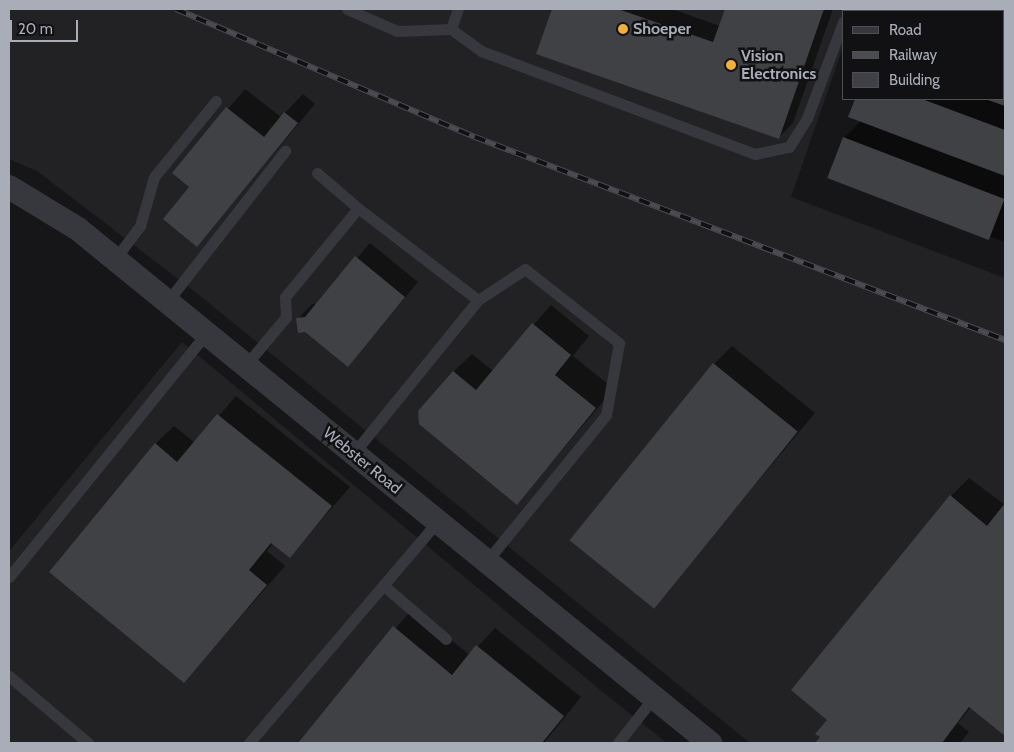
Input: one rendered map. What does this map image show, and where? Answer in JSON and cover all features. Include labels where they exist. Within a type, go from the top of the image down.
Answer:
[{"type":"street","name":"Webster Road","points":[[9,187],[78,229],[710,743]]},
{"type":"lane","points":[[347,9],[397,31],[451,29],[481,51],[755,154],[788,147],[806,118],[842,25]]},
{"type":"lane","points":[[451,29],[458,9]]},
{"type":"lane","points":[[115,259],[140,226],[154,177],[216,101]]},
{"type":"lane","points":[[167,302],[285,151]]},
{"type":"lane","points":[[317,173],[358,208],[478,300]]},
{"type":"lane","points":[[245,366],[286,317],[285,297],[358,208]]},
{"type":"lane","points":[[353,454],[478,300],[525,269],[619,343],[606,415],[486,562]]},
{"type":"lane","points":[[9,577],[206,334]]},
{"type":"lane","points":[[249,743],[437,522]]},
{"type":"lane","points":[[383,585],[446,639]]},
{"type":"lane","points":[[9,676],[88,743]]},
{"type":"lane","points":[[618,743],[653,698]]},
{"type":"shaded area","points":[[9,9],[856,9],[842,10],[842,50],[791,197],[1005,278],[1005,743],[750,743],[199,295],[37,171],[9,159]]},
{"type":"shaded area","points":[[182,342],[604,693],[667,743],[9,743],[9,551]]},
{"type":"building","points":[[552,9],[618,9],[713,42],[725,9],[824,9],[779,139],[536,54]]},
{"type":"building","points":[[919,9],[1005,9],[1005,39],[1004,10]]},
{"type":"building","points":[[1004,60],[1005,61],[1005,106],[988,100],[1004,100]]},
{"type":"building","points":[[855,100],[925,100],[1005,130],[1005,176],[848,117]]},
{"type":"building","points":[[226,107],[264,137],[284,112],[298,123],[197,247],[163,219],[189,187],[172,173]]},
{"type":"building","points":[[843,137],[1005,199],[989,240],[827,178]]},
{"type":"building","points":[[355,256],[405,297],[348,367],[305,332],[298,333],[296,318],[305,317]]},
{"type":"building","points":[[532,323],[571,355],[555,375],[596,408],[517,505],[419,424],[418,411],[453,371],[476,390]]},
{"type":"building","points":[[713,363],[798,432],[654,609],[570,540]]},
{"type":"building","points":[[217,414],[332,506],[290,558],[271,543],[249,570],[267,585],[184,683],[49,572],[155,443],[177,462]]},
{"type":"building","points":[[950,495],[987,526],[1005,503],[1005,736],[969,707],[942,743],[815,743],[820,737],[815,734],[827,720],[791,690]]},
{"type":"building","points":[[393,626],[452,675],[476,645],[564,716],[542,743],[298,743]]},
{"type":"railway","points":[[176,9],[475,137],[1005,340]]},
{"type":"place","name":"Shoeper","points":[[623,29]]},
{"type":"place","name":"Vision Electronics","points":[[731,65]]}]
